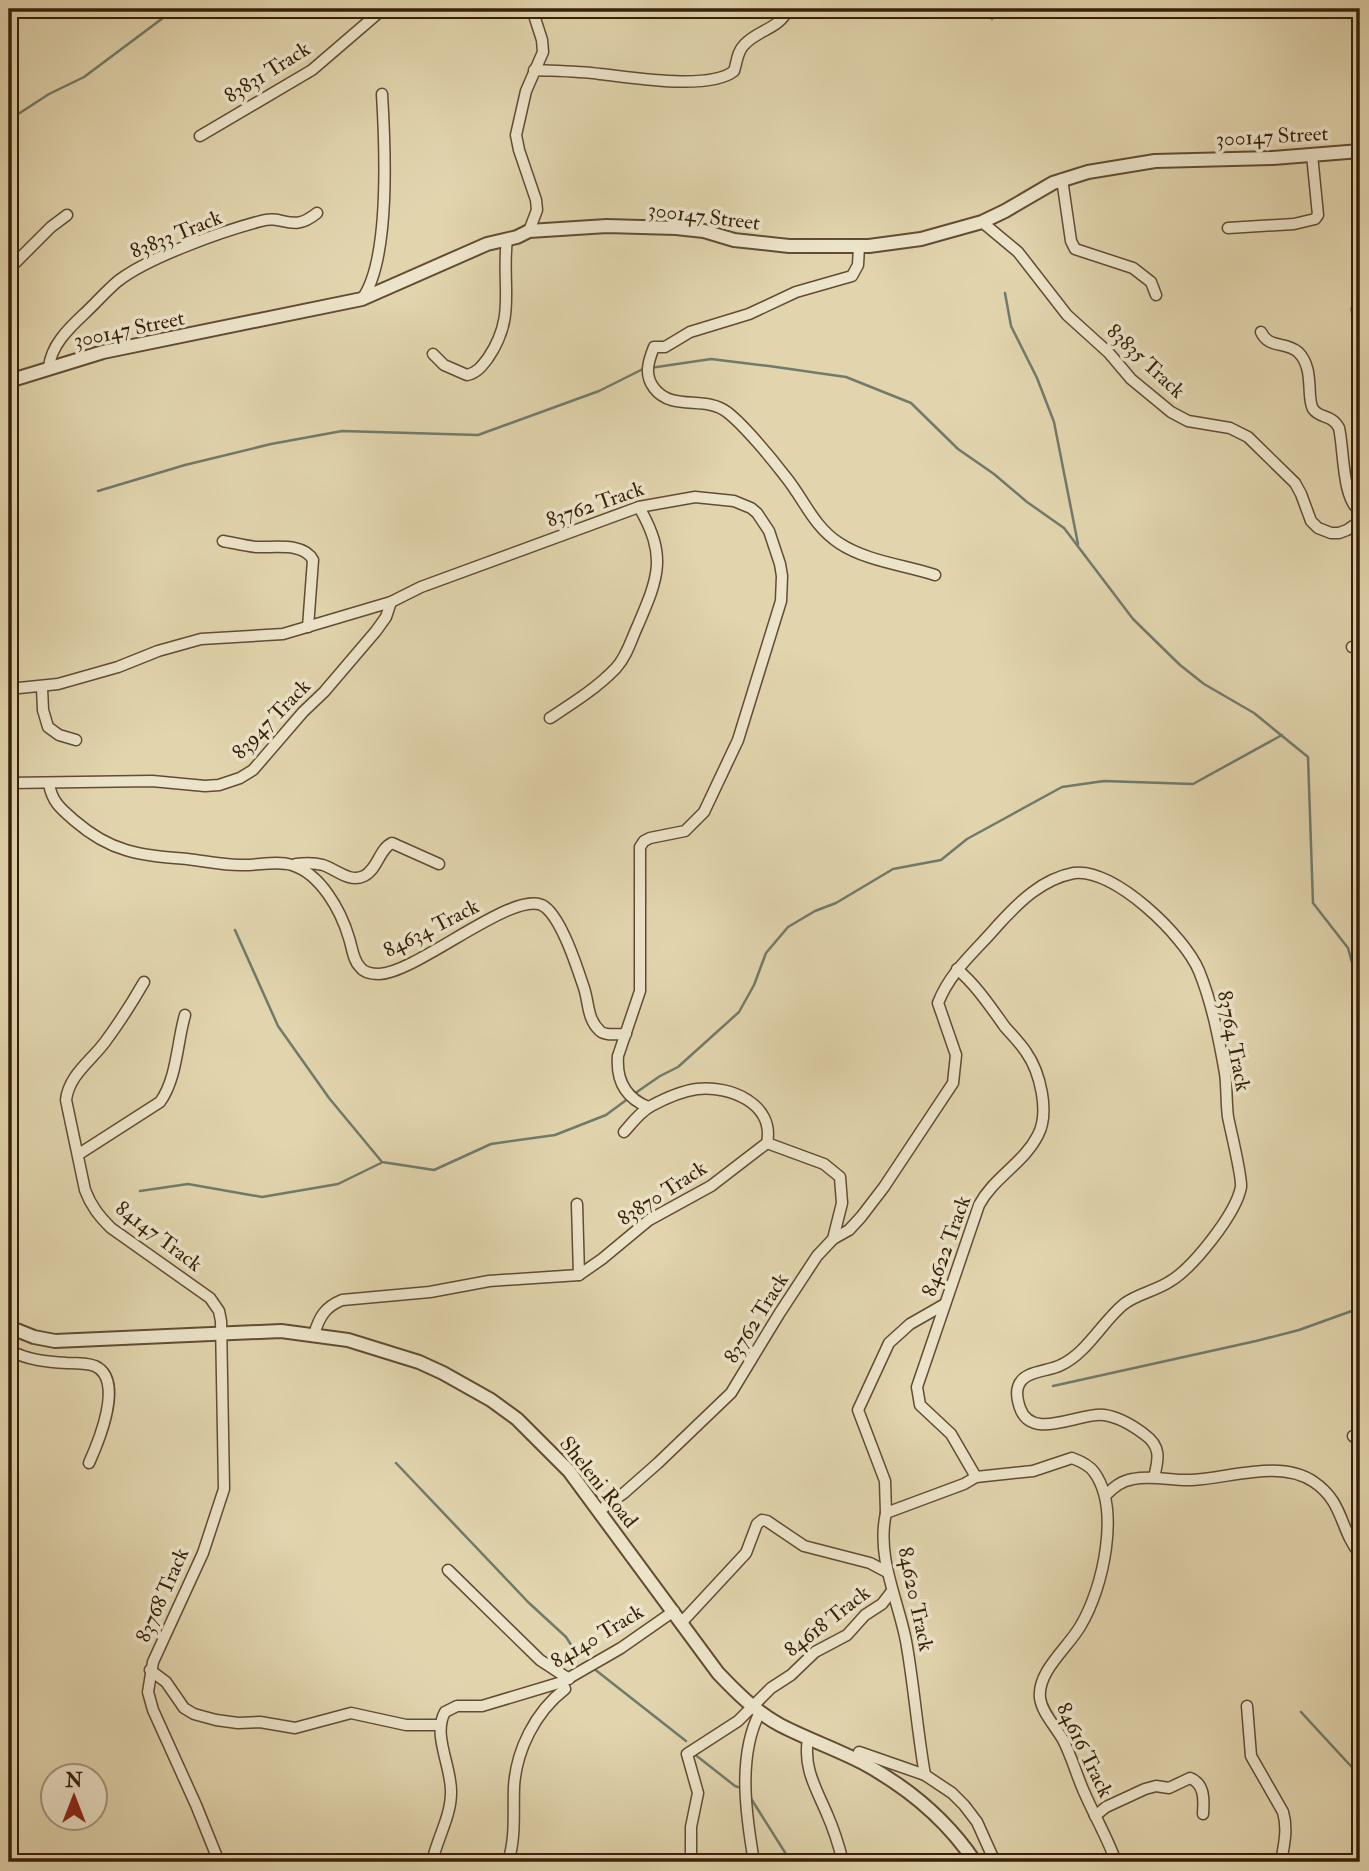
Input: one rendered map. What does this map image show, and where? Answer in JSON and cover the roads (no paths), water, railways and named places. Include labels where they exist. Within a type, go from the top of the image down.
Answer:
[{"type":"street","name":"83831 Track","points":[[200,136],[312,70],[383,9]]},
{"type":"street","points":[[529,231],[537,210],[536,200],[516,135],[518,117],[534,69],[543,52],[532,9]]},
{"type":"street","points":[[534,69],[678,83],[720,78],[734,71],[737,56],[743,46],[779,22],[788,9]]},
{"type":"street","points":[[362,299],[375,274],[384,199],[382,94]]},
{"type":"street","name":"300147 Street","points":[[9,381],[103,352],[362,299],[487,244],[529,231],[607,226],[676,229],[704,231],[734,240],[789,246],[859,246],[920,239],[982,222],[1062,179],[1088,172],[1155,161],[1273,158],[1360,151]]},
{"type":"street","points":[[1228,229],[1294,224],[1316,218],[1318,215],[1312,155]]},
{"type":"street","points":[[1062,179],[1071,241],[1075,249],[1133,268],[1151,282],[1156,295]]},
{"type":"street","name":"83833 Track","points":[[49,367],[50,358],[68,330],[118,281],[138,268],[193,244],[261,220],[301,223],[317,213]]},
{"type":"street","points":[[9,269],[51,227],[67,215]]},
{"type":"street","name":"83835 Track","points":[[982,222],[1018,252],[1067,315],[1109,353],[1130,379],[1171,412],[1188,421],[1230,428],[1248,437],[1295,483],[1311,521],[1318,528],[1339,533],[1360,521]]},
{"type":"street","points":[[433,354],[444,365],[467,375],[476,372],[491,354],[504,326],[507,310],[504,270],[507,239]]},
{"type":"street","points":[[859,246],[856,271],[848,278],[811,287],[749,314],[690,332],[665,347],[653,348],[647,375],[652,386],[667,400],[713,405],[734,418],[786,477],[825,534],[856,553],[935,575]]},
{"type":"street","points":[[1360,303],[1357,309],[1360,335]]},
{"type":"street","points":[[1261,332],[1269,343],[1290,348],[1301,356],[1309,375],[1312,407],[1316,412],[1333,419],[1339,428],[1349,495],[1355,508],[1360,511]]},
{"type":"street","name":"83762 Track","points":[[9,690],[42,688],[201,639],[284,634],[391,602],[421,587],[639,507],[695,497],[734,501],[751,508],[769,531],[780,564],[782,591],[738,740],[704,812],[685,831],[650,838],[640,847],[640,991],[618,1056],[624,1091],[648,1107]]},
{"type":"street","points":[[550,718],[599,683],[617,667],[626,654],[657,572],[655,542],[650,525],[639,507]]},
{"type":"street","points":[[223,541],[256,547],[299,549],[312,557],[308,627]]},
{"type":"street","name":"83947 Track","points":[[9,783],[152,781],[212,786],[240,778],[253,770],[324,692],[376,631],[386,617],[391,602]]},
{"type":"street","points":[[42,688],[43,710],[48,727],[76,740]]},
{"type":"street","points":[[49,783],[52,798],[65,813],[103,843],[120,849],[161,857],[238,865],[322,865],[346,876],[358,878],[369,872],[392,843],[439,864]]},
{"type":"street","name":"84634 Track","points":[[292,865],[308,872],[321,887],[344,923],[357,964],[369,973],[379,974],[402,969],[429,956],[465,931],[489,919],[525,904],[540,904],[548,909],[556,922],[584,987],[587,1011],[600,1031],[606,1034],[626,1034]]},
{"type":"street","name":"83764 Track","points":[[833,1239],[849,1230],[868,1207],[953,1083],[956,1055],[938,1003],[957,969],[1026,896],[1055,878],[1082,873],[1101,878],[1144,905],[1185,947],[1199,971],[1210,1005],[1225,1074],[1230,1131],[1241,1181],[1237,1200],[1221,1227],[1176,1278],[1127,1302],[1074,1356],[1061,1365],[1028,1376],[1017,1388],[1021,1411],[1027,1421],[1033,1424],[1095,1415],[1118,1418],[1130,1424],[1157,1447],[1159,1453],[1154,1477]]},
{"type":"street","name":"84622 Track","points":[[957,969],[1026,1051],[1038,1080],[1044,1110],[1042,1127],[1029,1149],[984,1196],[920,1376],[918,1400],[923,1410],[951,1434],[976,1477]]},
{"type":"street","name":"84147 Track","points":[[144,982],[111,1034],[77,1074],[67,1093],[67,1111],[79,1154],[85,1190],[99,1216],[111,1228],[210,1298],[219,1311],[222,1332]]},
{"type":"street","points":[[79,1154],[160,1102],[167,1090],[174,1066],[185,1015]]},
{"type":"street","points":[[624,1132],[648,1107],[697,1089],[736,1095],[755,1104],[767,1123],[766,1143]]},
{"type":"street","name":"83762 Track","points":[[599,1511],[658,1463],[731,1393],[817,1256],[833,1239],[842,1203],[840,1177],[824,1164],[766,1143]]},
{"type":"street","name":"83870 Track","points":[[579,1275],[649,1220],[711,1186],[766,1143]]},
{"type":"street","points":[[314,1335],[323,1312],[342,1300],[430,1292],[498,1280],[579,1275],[577,1205]]},
{"type":"street","name":"84620 Track","points":[[925,1775],[910,1666],[887,1572],[883,1528],[886,1513],[885,1481],[858,1410],[890,1343],[910,1324],[944,1304]]},
{"type":"street","name":"Sheleni Road","points":[[9,1327],[34,1337],[55,1341],[281,1331],[348,1340],[419,1362],[491,1400],[517,1419],[569,1471],[718,1673],[756,1709],[808,1739],[861,1762],[894,1781],[945,1824],[975,1862]]},
{"type":"street","name":"83768 Track","points":[[219,1862],[152,1710],[148,1692],[150,1671],[203,1553],[223,1489],[222,1332]]},
{"type":"street","points":[[9,1350],[44,1361],[92,1365],[104,1375],[108,1399],[106,1420],[89,1463]]},
{"type":"street","name":"84616 Track","points":[[976,1477],[1033,1471],[1072,1458],[1093,1470],[1106,1496],[1105,1549],[1090,1608],[1041,1684],[1040,1694],[1041,1704],[1064,1741],[1116,1862]]},
{"type":"street","points":[[1106,1496],[1122,1482],[1154,1477],[1188,1480],[1274,1472],[1302,1475],[1321,1487],[1332,1499],[1340,1510],[1350,1539],[1360,1554]]},
{"type":"street","points":[[886,1513],[976,1477]]},
{"type":"street","name":"84140 Track","points":[[440,1725],[445,1712],[451,1708],[482,1706],[566,1683],[678,1616],[746,1553],[757,1524],[762,1520],[804,1546],[870,1563],[887,1572]]},
{"type":"street","points":[[449,1570],[465,1589],[566,1683],[535,1722],[522,1748],[514,1785],[514,1846],[508,1862]]},
{"type":"street","name":"84618 Track","points":[[691,1854],[691,1828],[698,1793],[687,1754],[756,1709],[771,1688],[815,1652],[846,1635],[865,1615],[882,1604],[892,1591]]},
{"type":"street","points":[[150,1671],[166,1682],[181,1705],[190,1712],[216,1720],[260,1722],[295,1728],[351,1713],[406,1725],[440,1725],[450,1775],[451,1797],[432,1862]]},
{"type":"street","points":[[1247,1706],[1251,1756],[1285,1819],[1281,1862]]},
{"type":"street","points":[[754,1862],[748,1823],[747,1762],[756,1709]]},
{"type":"street","points":[[808,1739],[807,1764],[810,1777],[830,1822],[843,1862]]},
{"type":"street","points":[[859,1752],[925,1775],[964,1805],[983,1832],[995,1862]]},
{"type":"street","points":[[1096,1816],[1106,1807],[1145,1789],[1156,1786],[1169,1788],[1190,1778],[1195,1780],[1203,1792],[1203,1814]]},
{"type":"waterway","points":[[9,120],[49,94],[84,77],[175,9]]},
{"type":"waterway","points":[[992,19],[995,9]]},
{"type":"waterway","points":[[1005,293],[1011,326],[1037,378],[1054,422],[1078,544]]},
{"type":"waterway","points":[[650,368],[711,359],[846,377],[911,403],[958,449],[1064,528],[1133,619],[1180,665],[1204,684],[1254,713],[1308,757],[1313,903],[1348,948],[1357,981],[1360,982]]},
{"type":"waterway","points":[[98,491],[185,465],[271,444],[342,431],[478,435],[599,391],[643,369]]},
{"type":"waterway","points":[[634,1094],[678,1067],[739,1012],[754,985],[766,953],[788,927],[815,911],[836,903],[893,869],[941,860],[967,839],[1062,787],[1104,781],[1193,784],[1282,735]]},
{"type":"waterway","points":[[235,930],[278,1026],[329,1098],[382,1162],[434,1170],[491,1144],[555,1135],[606,1115],[629,1098]]},
{"type":"waterway","points":[[140,1191],[188,1184],[262,1197],[338,1184],[381,1163]]},
{"type":"waterway","points":[[1053,1386],[1256,1341],[1299,1330],[1360,1308]]},
{"type":"waterway","points":[[396,1463],[528,1602],[566,1637],[579,1657]]},
{"type":"waterway","points":[[593,1668],[686,1741]]},
{"type":"waterway","points":[[1301,1712],[1360,1776]]},
{"type":"waterway","points":[[693,1753],[741,1788]]},
{"type":"waterway","points":[[750,1797],[791,1862]]},
{"type":"waterway","points":[[9,1853],[13,1862]]}]
